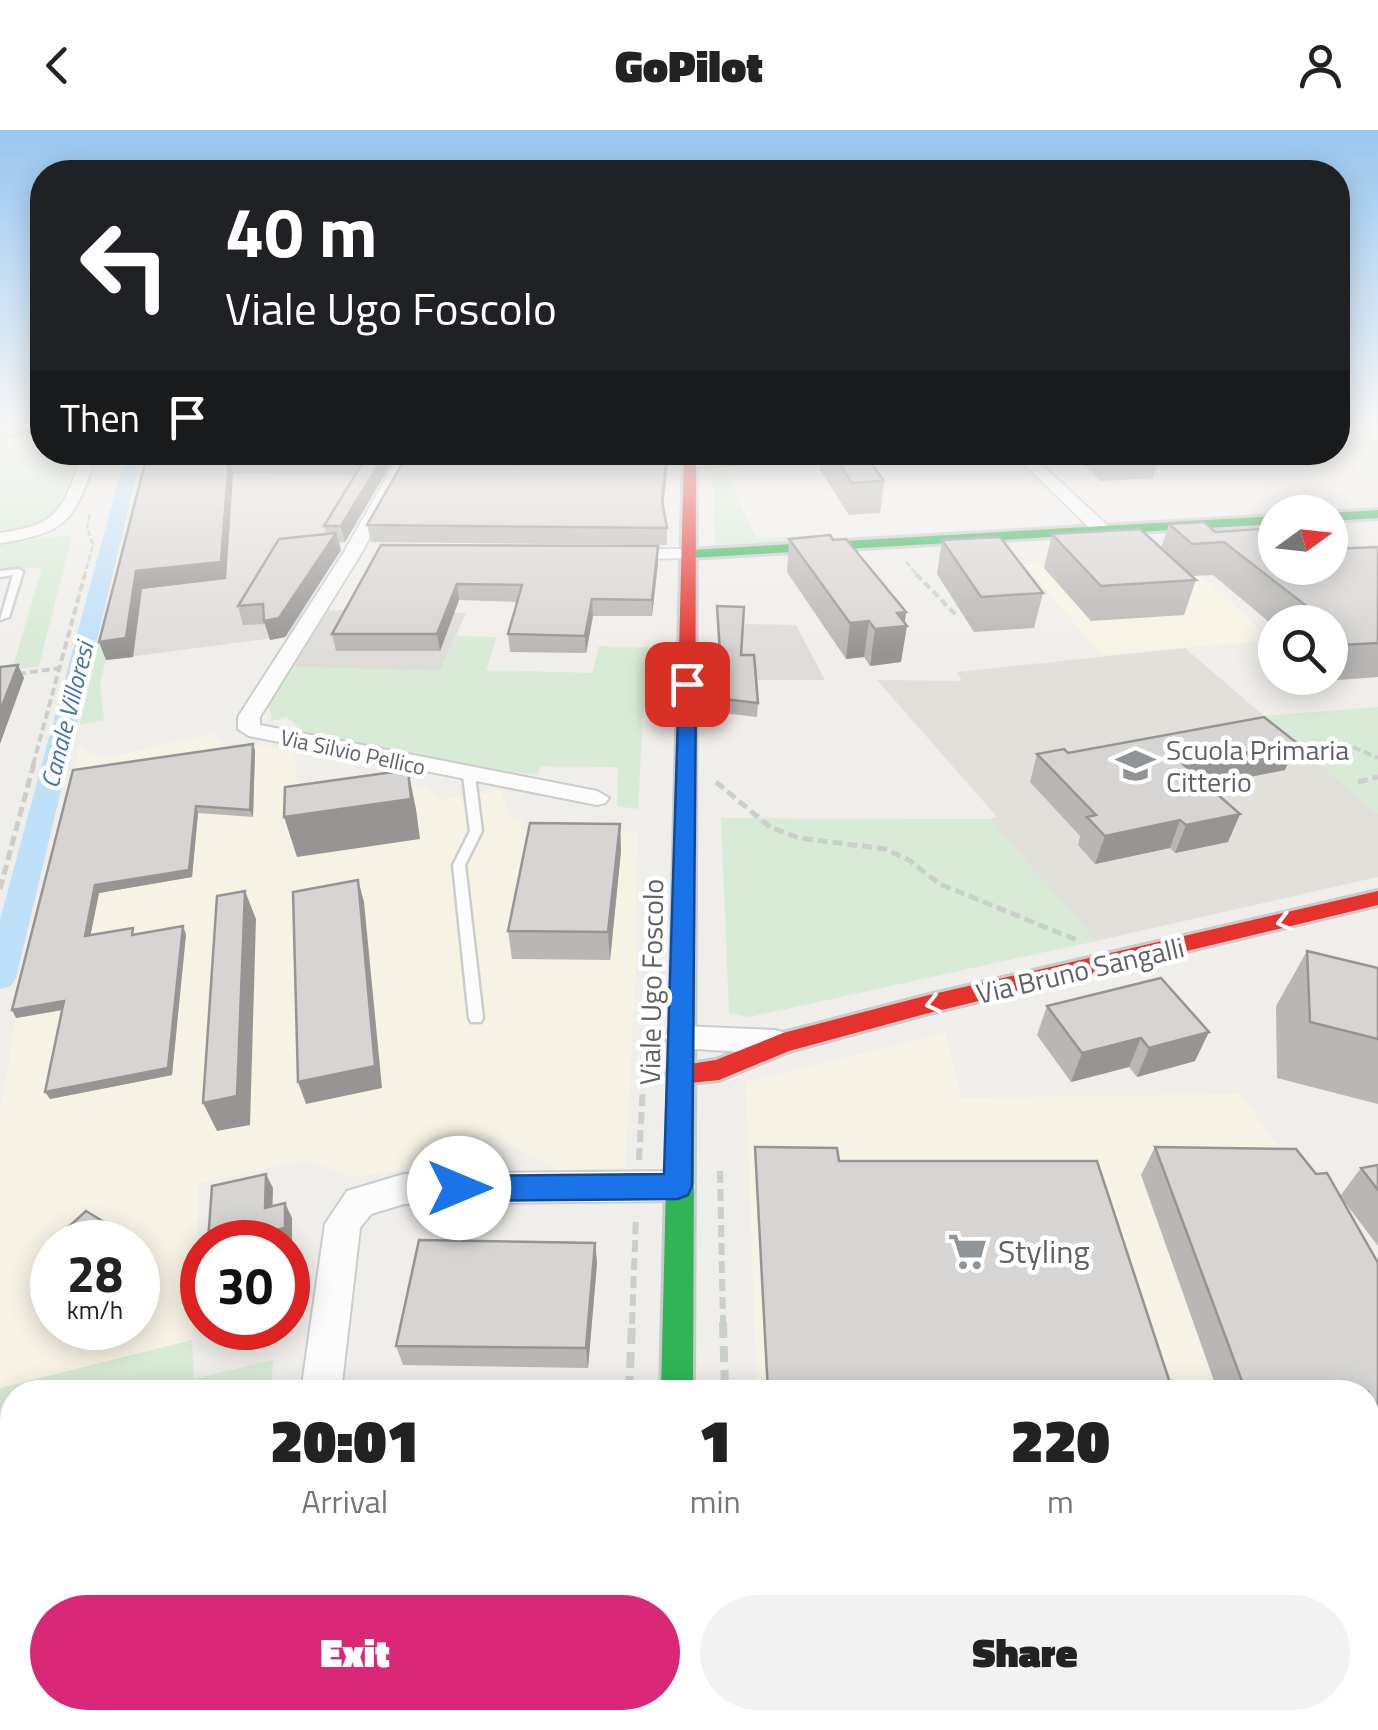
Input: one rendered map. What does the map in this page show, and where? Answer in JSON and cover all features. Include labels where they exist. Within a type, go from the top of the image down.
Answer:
[{"type":"street","points":[[0,538],[48,532],[61,525],[69,504]]},
{"type":"street","name":"Via Silvio Pellico","points":[[387,504],[363,552],[249,717],[248,729],[469,776],[596,798]]},
{"type":"street","name":"Viale Ugo Foscolo","points":[[678,1380],[690,504]]},
{"type":"street","points":[[1073,504],[1102,531]]},
{"type":"street","points":[[1348,516],[1378,514]]},
{"type":"street","points":[[610,554],[690,554],[1258,521]]},
{"type":"street","name":"Via Bruno Sangalli","points":[[680,1074],[719,1070],[783,1043],[1378,898]]},
{"type":"street","name":"Via Bruno Sangalli","points":[[680,1037],[783,1043]]},
{"type":"street","points":[[323,1380],[343,1224],[359,1202],[404,1189],[678,1186]]},
{"type":"lane","points":[[0,574],[19,572],[1,621]]},
{"type":"lane","points":[[469,776],[476,830],[459,865],[476,1018]]},
{"type":"path","points":[[0,889],[59,686],[60,668],[94,545],[87,527],[90,514]]},
{"type":"path","points":[[899,551],[922,584],[943,596],[957,616]]},
{"type":"path","points":[[952,608],[968,607]]},
{"type":"path","points":[[15,674],[60,668]]},
{"type":"path","points":[[1342,742],[1378,758]]},
{"type":"path","points":[[1358,782],[1378,777]]},
{"type":"path","points":[[714,780],[770,827],[799,838],[886,849],[909,860],[940,884],[1119,960]]},
{"type":"shaded area","points":[[144,504],[365,504],[289,636],[106,660]]},
{"type":"shaded area","points":[[1159,556],[1186,561],[1258,627],[1258,641],[1102,655],[1024,565]]},
{"type":"shaded area","points":[[328,610],[466,613],[440,671],[291,667]]},
{"type":"shaded area","points":[[743,624],[796,625],[825,680],[721,680],[717,632],[742,633]]},
{"type":"shaded area","name":"Scuola Primaria Citterio","points":[[1185,648],[1378,814],[1378,877],[1096,941],[989,819],[997,817],[877,680],[962,681],[957,672]]},
{"type":"shaded area","points":[[213,733],[226,747],[264,745],[294,754],[300,798],[427,786],[439,800],[501,790],[510,819],[523,821],[521,830],[637,832],[636,966],[625,1168],[558,1170],[491,1135],[427,1167],[352,1177],[305,1160],[199,1183],[197,1220],[180,1220],[180,1343],[160,1348],[160,1220],[30,1220],[30,1350],[152,1350],[32,1380],[0,1380],[0,1113],[16,1018],[76,777],[78,746],[103,759]]},
{"type":"shaded area","points":[[946,1033],[961,1098],[1240,1094],[1378,1284],[1378,1380],[757,1380],[746,1082]]},
{"type":"green space","points":[[0,504],[60,504],[54,521],[0,532]]},
{"type":"green space","points":[[132,504],[144,504],[100,683],[104,721],[80,724]]},
{"type":"green space","points":[[714,504],[740,504],[756,538],[804,536],[808,543],[715,548]]},
{"type":"green space","points":[[72,535],[39,666],[12,670],[42,567],[0,571],[0,544]]},
{"type":"green space","points":[[456,636],[497,637],[486,670],[592,673],[599,646],[654,647],[643,712],[638,809],[617,806],[618,767],[540,766],[538,775],[445,764],[310,739],[287,717],[272,721],[268,701],[291,667],[440,671]]},
{"type":"green space","points":[[1378,707],[1378,814],[1265,716]]},
{"type":"green space","points":[[721,818],[989,819],[1096,941],[749,1017],[729,1013]]},
{"type":"green space","points":[[180,1343],[180,1350],[193,1350],[194,1379],[273,1360],[272,1380],[32,1380]]},
{"type":"building","points":[[135,504],[226,504],[221,562],[136,571],[126,638],[99,642]]},
{"type":"building","points":[[338,504],[355,504],[341,526],[324,526]]},
{"type":"building","points":[[379,504],[663,504],[667,528],[367,525]]},
{"type":"building","points":[[1204,522],[1215,532],[1258,529],[1258,568],[1224,542],[1192,544],[1169,524]]},
{"type":"building","points":[[1140,529],[1196,580],[1101,586],[1052,534]]},
{"type":"building","points":[[336,533],[279,618],[264,621],[263,604],[238,606],[279,539]]},
{"type":"building","points":[[830,535],[833,540],[846,539],[906,612],[897,613],[907,626],[875,629],[869,621],[850,623],[789,539]]},
{"type":"building","points":[[1000,537],[1043,593],[981,597],[942,540]]},
{"type":"building","points":[[381,545],[658,546],[652,600],[592,599],[585,636],[508,634],[522,585],[457,584],[437,634],[332,634]]},
{"type":"building","points":[[1378,547],[1378,643],[1348,645],[1348,605],[1305,605],[1279,585],[1348,585],[1348,548]]},
{"type":"building","points":[[717,606],[744,607],[741,655],[754,655],[758,703],[723,699]]},
{"type":"building","points":[[18,665],[0,711],[0,667]]},
{"type":"building","points":[[1264,717],[1297,743],[1184,765],[1240,814],[1186,825],[1180,820],[1105,836],[1087,817],[1096,815],[1037,754],[1064,749],[1068,753]]},
{"type":"building","points":[[253,744],[250,810],[196,806],[189,870],[95,885],[85,936],[133,928],[132,935],[183,926],[168,1068],[45,1092],[64,1001],[12,1010],[73,770]]},
{"type":"building","points":[[408,770],[411,799],[284,817],[285,787]]},
{"type":"building","points":[[530,823],[620,824],[608,932],[508,931]]},
{"type":"building","points":[[358,880],[375,1066],[298,1082],[293,892]]},
{"type":"building","points":[[245,891],[237,1096],[203,1103],[217,896]]},
{"type":"building","points":[[1307,951],[1378,968],[1378,1039],[1310,1022]]},
{"type":"building","points":[[1161,978],[1209,1032],[1149,1048],[1141,1038],[1082,1053],[1047,1006]]},
{"type":"building","points":[[755,1147],[837,1148],[839,1161],[1097,1161],[1169,1380],[767,1380]]},
{"type":"building","points":[[1155,1147],[1296,1149],[1316,1174],[1327,1173],[1378,1263],[1378,1380],[1242,1380]]},
{"type":"building","points":[[1378,1165],[1378,1190],[1361,1168]]},
{"type":"building","points":[[266,1174],[265,1208],[285,1203],[285,1220],[210,1220],[212,1186]]},
{"type":"building","points":[[86,1211],[101,1220],[76,1220]]},
{"type":"building","points":[[419,1240],[595,1243],[586,1348],[396,1346]]},
{"type":"waterway","name":"Canale Villoresi","points":[[0,978],[121,504]]},
{"type":"traffic: fast","points":[[1348,516],[1378,514]]},
{"type":"traffic: fast","points":[[690,554],[1258,521]]},
{"type":"traffic: fast","points":[[677,1380],[684,894]]},
{"type":"traffic: jam","points":[[684,894],[689,504]]},
{"type":"traffic: jam","points":[[680,1074],[719,1070],[783,1043],[925,1005],[1378,898]]},
{"type":"place","name":"Scuola Primaria Citterio","points":[[1136,765]]},
{"type":"place","name":"Styling","points":[[968,1251]]},
{"type":"route","points":[[459,1188],[678,1186],[687,684]]}]
